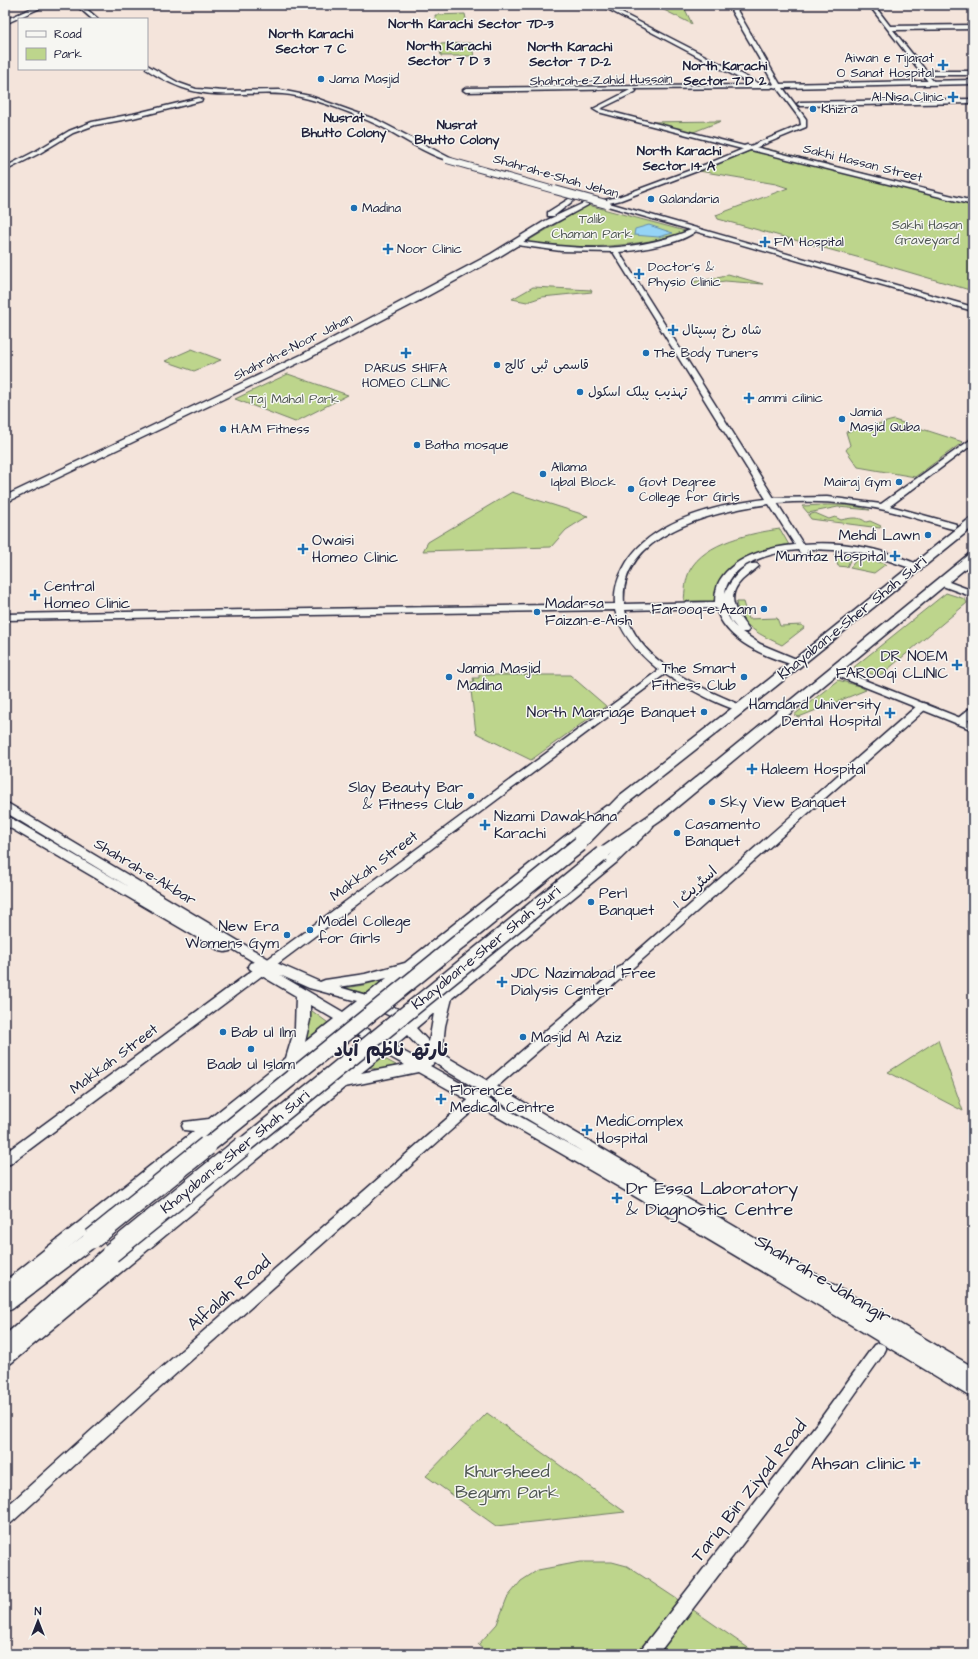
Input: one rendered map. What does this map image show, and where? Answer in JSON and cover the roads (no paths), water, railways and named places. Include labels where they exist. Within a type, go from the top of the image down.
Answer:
[{"type":"main road","points":[[5,22],[44,5]]},
{"type":"main road","points":[[71,5],[86,18]]},
{"type":"main road","points":[[79,5],[94,18]]},
{"type":"main road","points":[[572,198],[574,196],[584,195],[605,200],[618,199],[804,126],[803,119],[770,87],[725,5]]},
{"type":"main road","points":[[731,5],[756,52],[770,87]]},
{"type":"main road","name":"Shahrah-e-Shah Jehan","points":[[148,69],[180,89],[194,93],[280,94],[300,97],[368,121],[427,152],[447,160],[871,278]]},
{"type":"main road","name":"Shahrah-e-Zahid Hussain","points":[[917,84],[928,78],[945,83],[973,83]]},
{"type":"main road","name":"Shahrah-e-Zahid Hussain","points":[[770,87],[973,83]]},
{"type":"main road","points":[[572,198],[586,204],[599,204],[605,200]]},
{"type":"main road","name":"Shahrah-e-Noor Jahan","points":[[5,500],[179,417],[410,302],[539,221],[572,198]]},
{"type":"main road","name":"Shahrah-e-Noor Jahan","points":[[5,492],[170,414],[401,300],[451,277],[516,243],[548,223],[586,204]]},
{"type":"main road","points":[[539,221],[548,223]]},
{"type":"main road","points":[[871,278],[973,305]]},
{"type":"main road","points":[[871,278],[973,309]]},
{"type":"main road","points":[[401,300],[410,302]]},
{"type":"main road","points":[[313,344],[322,347]]},
{"type":"main road","points":[[170,414],[179,417]]},
{"type":"main road","name":"Khayaban-e-Sher Shah Suri","points":[[5,1304],[92,1239],[580,844],[624,800],[973,521]]},
{"type":"main road","name":"Khayaban-e-Sher Shah Suri","points":[[5,1346],[111,1252],[602,854],[660,814],[973,556]]},
{"type":"main road","points":[[941,582],[973,594]]},
{"type":"main road","points":[[836,669],[923,706],[968,717]]},
{"type":"main road","points":[[836,669],[968,717],[973,727]]},
{"type":"main road","points":[[5,1290],[569,839],[624,800]]},
{"type":"main road","name":"Shahrah-e-Akbar","points":[[5,807],[264,967]]},
{"type":"main road","points":[[5,1358],[26,1343],[613,859],[660,814]]},
{"type":"main road","name":"Shahrah-e-Akbar","points":[[5,820],[264,967]]},
{"type":"main road","points":[[314,985],[358,981],[392,971],[418,961]]},
{"type":"main road","name":"Shahrah-e-Jahangir","points":[[264,967],[314,985],[369,1000],[397,1014],[435,1056],[483,1093],[973,1390]]},
{"type":"main road","name":"Shahrah-e-Jahangir","points":[[264,967],[302,994],[344,1019],[384,1047],[420,1067],[483,1093],[973,1375]]},
{"type":"main road","points":[[291,1062],[299,1044],[303,1027],[304,1010],[302,994]]},
{"type":"main road","points":[[341,1083],[420,1067],[435,1056],[437,1023],[440,1010],[447,996]]},
{"type":"main road","points":[[189,1126],[213,1124]]},
{"type":"street","points":[[602,5],[770,87]]},
{"type":"street","points":[[609,5],[770,87]]},
{"type":"street","points":[[871,5],[928,78],[973,74]]},
{"type":"street","points":[[890,28],[973,27]]},
{"type":"street","points":[[945,83],[963,84]]},
{"type":"street","name":"Shahrah-e-Zahid Hussain","points":[[770,87],[633,91],[468,92],[770,87]]},
{"type":"street","name":"Sakhi Hassan Street","points":[[633,91],[596,109],[973,202]]},
{"type":"street","points":[[5,169],[38,152],[71,132],[94,123],[137,116],[199,100]]},
{"type":"street","points":[[800,104],[973,101]]},
{"type":"street","points":[[516,243],[562,250],[615,250],[666,242],[693,231]]},
{"type":"street","points":[[615,250],[802,549]]},
{"type":"street","points":[[883,507],[973,440]]},
{"type":"street","points":[[739,708],[665,670],[642,650],[631,635],[618,607],[620,587],[624,573],[636,553],[645,545],[680,524],[708,513],[728,508],[772,501],[837,501],[883,507],[953,526]]},
{"type":"street","points":[[724,605],[732,586],[747,570],[772,558],[802,549],[845,551],[865,554],[914,568]]},
{"type":"street","points":[[5,617],[724,605]]},
{"type":"street","points":[[724,605],[747,634],[773,650],[799,661]]},
{"type":"street","name":"Makkah Street","points":[[5,1160],[665,670]]},
{"type":"street","name":"اسٹریٹ 1","points":[[483,1093],[649,949],[813,801],[923,706]]},
{"type":"street","name":"Alfalah Road","points":[[5,1518],[148,1389],[483,1093]]},
{"type":"street","name":"Tariq Bin Ziyad Road","points":[[648,1654],[822,1430],[879,1349]]},
{"type":"water","points":[[649,225],[673,233],[658,237],[634,235],[635,229]]},
{"type":"place","name":"Aiwan e Tijarat O Sanat Hospital","points":[[943,65]]},
{"type":"place","name":"Jama Masjid","points":[[321,79]]},
{"type":"place","name":"Al-Nisa Clinic","points":[[953,97]]},
{"type":"place","name":"Khizra","points":[[813,109]]},
{"type":"place","name":"Qalandaria","points":[[651,199]]},
{"type":"place","name":"Madina","points":[[354,208]]},
{"type":"place","name":"FM Hospital","points":[[765,242]]},
{"type":"place","name":"Noor Clinic","points":[[388,249]]},
{"type":"place","name":"Doctor's & Physio Clinic","points":[[639,274]]},
{"type":"place","name":"شاہ رخ ہسپتال","points":[[673,330]]},
{"type":"place","name":"DARUS SHIFA HOMEO CLINIC","points":[[406,353]]},
{"type":"place","name":"The Body Tuners","points":[[646,353]]},
{"type":"place","name":"قاسمی ٹبی کالج","points":[[497,365]]},
{"type":"place","name":"تہذیب پبلک اسکول","points":[[580,392]]},
{"type":"place","name":"ammi cilinic","points":[[749,398]]},
{"type":"place","name":"Jamia Masjid Quba","points":[[842,419]]},
{"type":"place","name":"H.A.M Fitness","points":[[223,429]]},
{"type":"place","name":"Batha mosque","points":[[417,445]]},
{"type":"place","name":"Allama Iqbal Block","points":[[543,474]]},
{"type":"place","name":"Mairaj Gym","points":[[899,482]]},
{"type":"place","name":"Govt Degree College for Girls","points":[[631,489]]},
{"type":"place","name":"Mehdi Lawn","points":[[928,535]]},
{"type":"place","name":"Owaisi Homeo Clinic","points":[[303,549]]},
{"type":"place","name":"Mumtaz Hospital","points":[[895,556]]},
{"type":"place","name":"Central Homeo Clinic","points":[[35,595]]},
{"type":"place","name":"Farooq-e-Azam","points":[[764,609]]},
{"type":"place","name":"Madarsa Faizan-e-Aish","points":[[537,612]]},
{"type":"place","name":"DR NOEM FAROOqi CLINIC","points":[[957,665]]},
{"type":"place","name":"Jamia Masjid Madina","points":[[449,677]]},
{"type":"place","name":"The Smart Fitness Club","points":[[744,677]]},
{"type":"place","name":"North Marriage Banquet","points":[[704,712]]},
{"type":"place","name":"Hamdard University Dental Hospital","points":[[890,713]]},
{"type":"place","name":"Haleem Hospital","points":[[752,769]]},
{"type":"place","name":"Slay Beauty Bar & Fitness Club","points":[[471,796]]},
{"type":"place","name":"Sky View Banquet","points":[[712,802]]},
{"type":"place","name":"Nizami Dawakhana Karachi","points":[[485,825]]},
{"type":"place","name":"Casamento Banquet","points":[[677,833]]},
{"type":"place","name":"Perl Banquet","points":[[591,902]]},
{"type":"place","name":"Model College for Girls","points":[[310,930]]},
{"type":"place","name":"New Era Womens Gym","points":[[287,935]]},
{"type":"place","name":"JDC Nazimabad Free Dialysis Center","points":[[502,982]]},
{"type":"place","name":"Bab ul Ilm","points":[[223,1032]]},
{"type":"place","name":"Masjid Al Aziz","points":[[523,1037]]},
{"type":"place","name":"Baab ul Islam","points":[[251,1049]]},
{"type":"place","name":"Florence Medical Centre","points":[[441,1099]]},
{"type":"place","name":"MediComplex Hospital","points":[[587,1130]]},
{"type":"place","name":"Dr Essa Laboratory & Diagnostic Centre","points":[[617,1198]]},
{"type":"place","name":"Ahsan clinic","points":[[915,1463]]},
{"type":"district","name":"North Karachi Sector 7D-3","points":[[471,24]]},
{"type":"district","name":"North Karachi Sector 7 C","points":[[311,42]]},
{"type":"district","name":"North Karachi Sector 7 D 3","points":[[449,54]]},
{"type":"district","name":"North Karachi Sector 7 D-2","points":[[570,54]]},
{"type":"district","name":"North Karachi Sector 7 D 2","points":[[725,74]]},
{"type":"district","name":"Nusrat Bhutto Colony","points":[[344,126]]},
{"type":"district","name":"Nusrat Bhutto Colony","points":[[457,132]]},
{"type":"district","name":"North Karachi Sector 14 A","points":[[679,158]]},
{"type":"district","name":"نارتھ ناظم آباد","points":[[391,1050]]},
{"type":"park label","name":"Talib Chaman Park","points":[[592,226]]},
{"type":"park label","name":"Sakhi Hasan Graveyard","points":[[927,232]]},
{"type":"park label","name":"Taj Mahal Park","points":[[294,399]]},
{"type":"park label","name":"Khursheed Begum Park","points":[[507,1481]]}]
